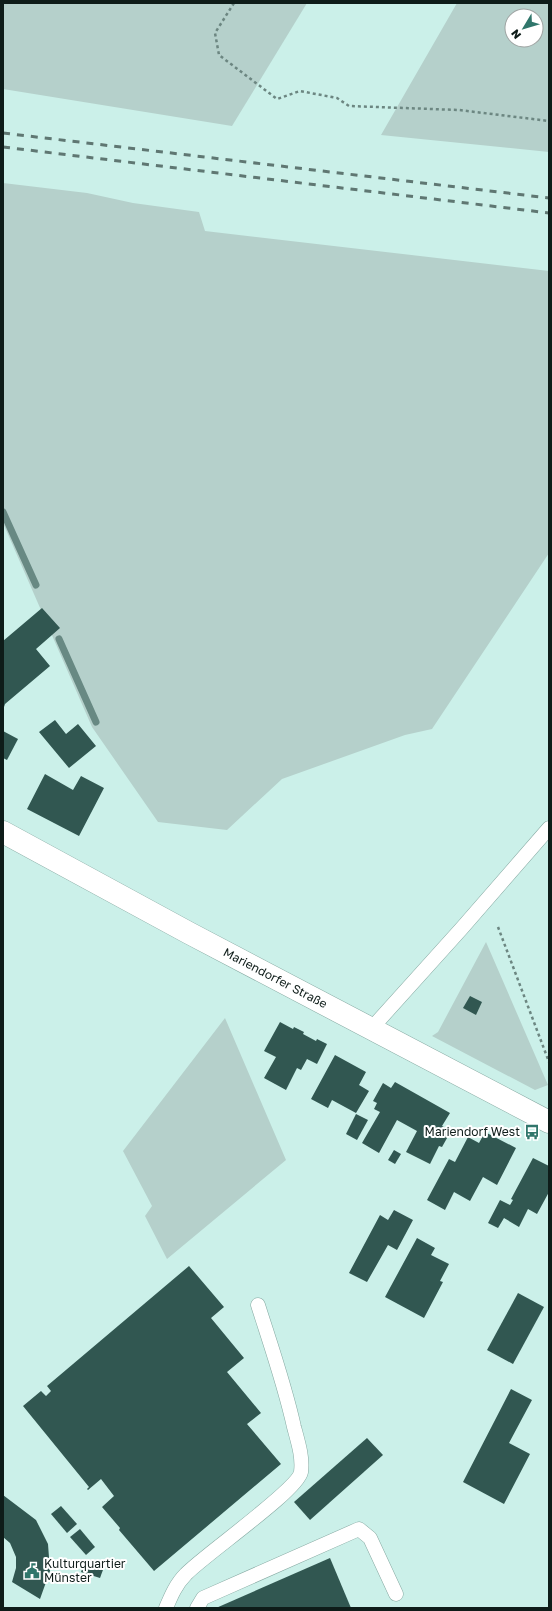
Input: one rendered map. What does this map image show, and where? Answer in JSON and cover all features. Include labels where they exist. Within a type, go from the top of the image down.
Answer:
[{"type":"street","name":"Mariendorfer Straße","points":[[3,832],[189,933],[549,1122]]},
{"type":"lane","points":[[371,1029],[549,828]]},
{"type":"lane","points":[[166,1608],[175,1589],[185,1575],[211,1551],[291,1488],[301,1474],[301,1457],[286,1393],[258,1305]]},
{"type":"lane","points":[[197,1608],[203,1598],[358,1529],[370,1538],[396,1594]]},
{"type":"path","points":[[234,3],[215,33],[219,55],[277,99],[300,91],[337,98],[349,106],[459,110],[549,121]]},
{"type":"path","points":[[498,928],[549,1062]]},
{"type":"shaded area","points":[[3,3],[307,3],[232,126],[3,89]]},
{"type":"shaded area","points":[[457,3],[549,3],[549,152],[381,135]]},
{"type":"shaded area","points":[[3,183],[87,193],[133,203],[199,212],[205,231],[549,271],[549,553],[432,729],[405,735],[282,779],[227,830],[158,822],[92,727],[3,523]]},
{"type":"shaded area","points":[[486,942],[548,1085],[535,1090],[432,1036],[438,1032]]},
{"type":"shaded area","points":[[225,1018],[286,1160],[167,1259],[145,1216],[152,1206],[123,1151]]},
{"type":"building","points":[[42,608],[60,628],[36,649],[50,666],[5,704],[3,710],[3,641]]},
{"type":"building","points":[[55,720],[66,734],[78,724],[96,746],[69,768],[39,732]]},
{"type":"building","points":[[3,731],[18,739],[7,760],[3,758]]},
{"type":"building","points":[[45,774],[73,790],[81,776],[104,788],[79,836],[27,809]]},
{"type":"building","points":[[470,996],[482,1002],[476,1015],[463,1008]]},
{"type":"building","points":[[280,1022],[293,1029],[294,1027],[304,1032],[303,1034],[316,1041],[317,1039],[327,1044],[317,1064],[307,1059],[301,1070],[297,1068],[286,1090],[264,1078],[276,1057],[264,1051]]},
{"type":"building","points":[[335,1055],[366,1072],[359,1085],[369,1091],[356,1113],[332,1100],[328,1108],[311,1099]]},
{"type":"building","points":[[395,1082],[450,1113],[442,1126],[451,1131],[442,1147],[439,1146],[430,1164],[406,1152],[417,1131],[397,1120],[379,1153],[362,1143],[380,1112],[374,1109],[377,1103],[373,1101],[383,1083],[391,1088]]},
{"type":"building","points":[[356,1114],[368,1120],[357,1140],[346,1134]]},
{"type":"building","points":[[485,1132],[516,1148],[497,1185],[483,1177],[470,1201],[454,1192],[445,1210],[427,1200],[449,1159],[455,1162],[468,1137],[479,1143]]},
{"type":"building","points":[[394,1150],[401,1154],[395,1164],[388,1160]]},
{"type":"building","points":[[533,1158],[549,1166],[549,1192],[537,1214],[528,1209],[519,1227],[504,1218],[498,1228],[488,1223],[500,1200],[510,1205],[513,1200],[511,1199]]},
{"type":"building","points":[[394,1210],[413,1220],[397,1250],[388,1245],[367,1282],[349,1273],[380,1215],[388,1220]]},
{"type":"building","points":[[417,1238],[435,1248],[431,1255],[449,1264],[440,1281],[443,1282],[424,1318],[385,1297]]},
{"type":"building","points":[[189,1266],[224,1307],[211,1318],[244,1358],[227,1372],[261,1413],[247,1424],[281,1464],[154,1571],[119,1530],[120,1528],[102,1507],[114,1496],[101,1479],[88,1490],[87,1489],[89,1487],[23,1406],[41,1391],[46,1396],[51,1391],[47,1386]]},
{"type":"building","points":[[518,1293],[544,1307],[513,1364],[487,1350]]},
{"type":"building","points":[[511,1389],[532,1400],[509,1443],[530,1454],[504,1504],[463,1482]]},
{"type":"building","points":[[367,1438],[383,1455],[310,1520],[294,1502]]},
{"type":"building","points":[[3,1495],[36,1520],[48,1544],[50,1571],[40,1599],[12,1582],[16,1568],[16,1557],[10,1543],[3,1537]]},
{"type":"building","points":[[61,1506],[77,1524],[67,1533],[51,1514]]},
{"type":"building","points":[[80,1529],[95,1547],[86,1555],[70,1537]]},
{"type":"building","points":[[330,1558],[351,1608],[216,1608]]},
{"type":"building","points":[[85,1561],[104,1567],[100,1578],[81,1572]]},
{"type":"waterway","points":[[3,512],[36,585]]},
{"type":"waterway","points":[[59,639],[96,722]]},
{"type":"railway","points":[[3,133],[549,198]]},
{"type":"railway","points":[[3,147],[549,213]]},
{"type":"place","name":"Mariendorf West","points":[[532,1132]]},
{"type":"place","name":"Kulturquartier Münster","points":[[32,1571]]}]
